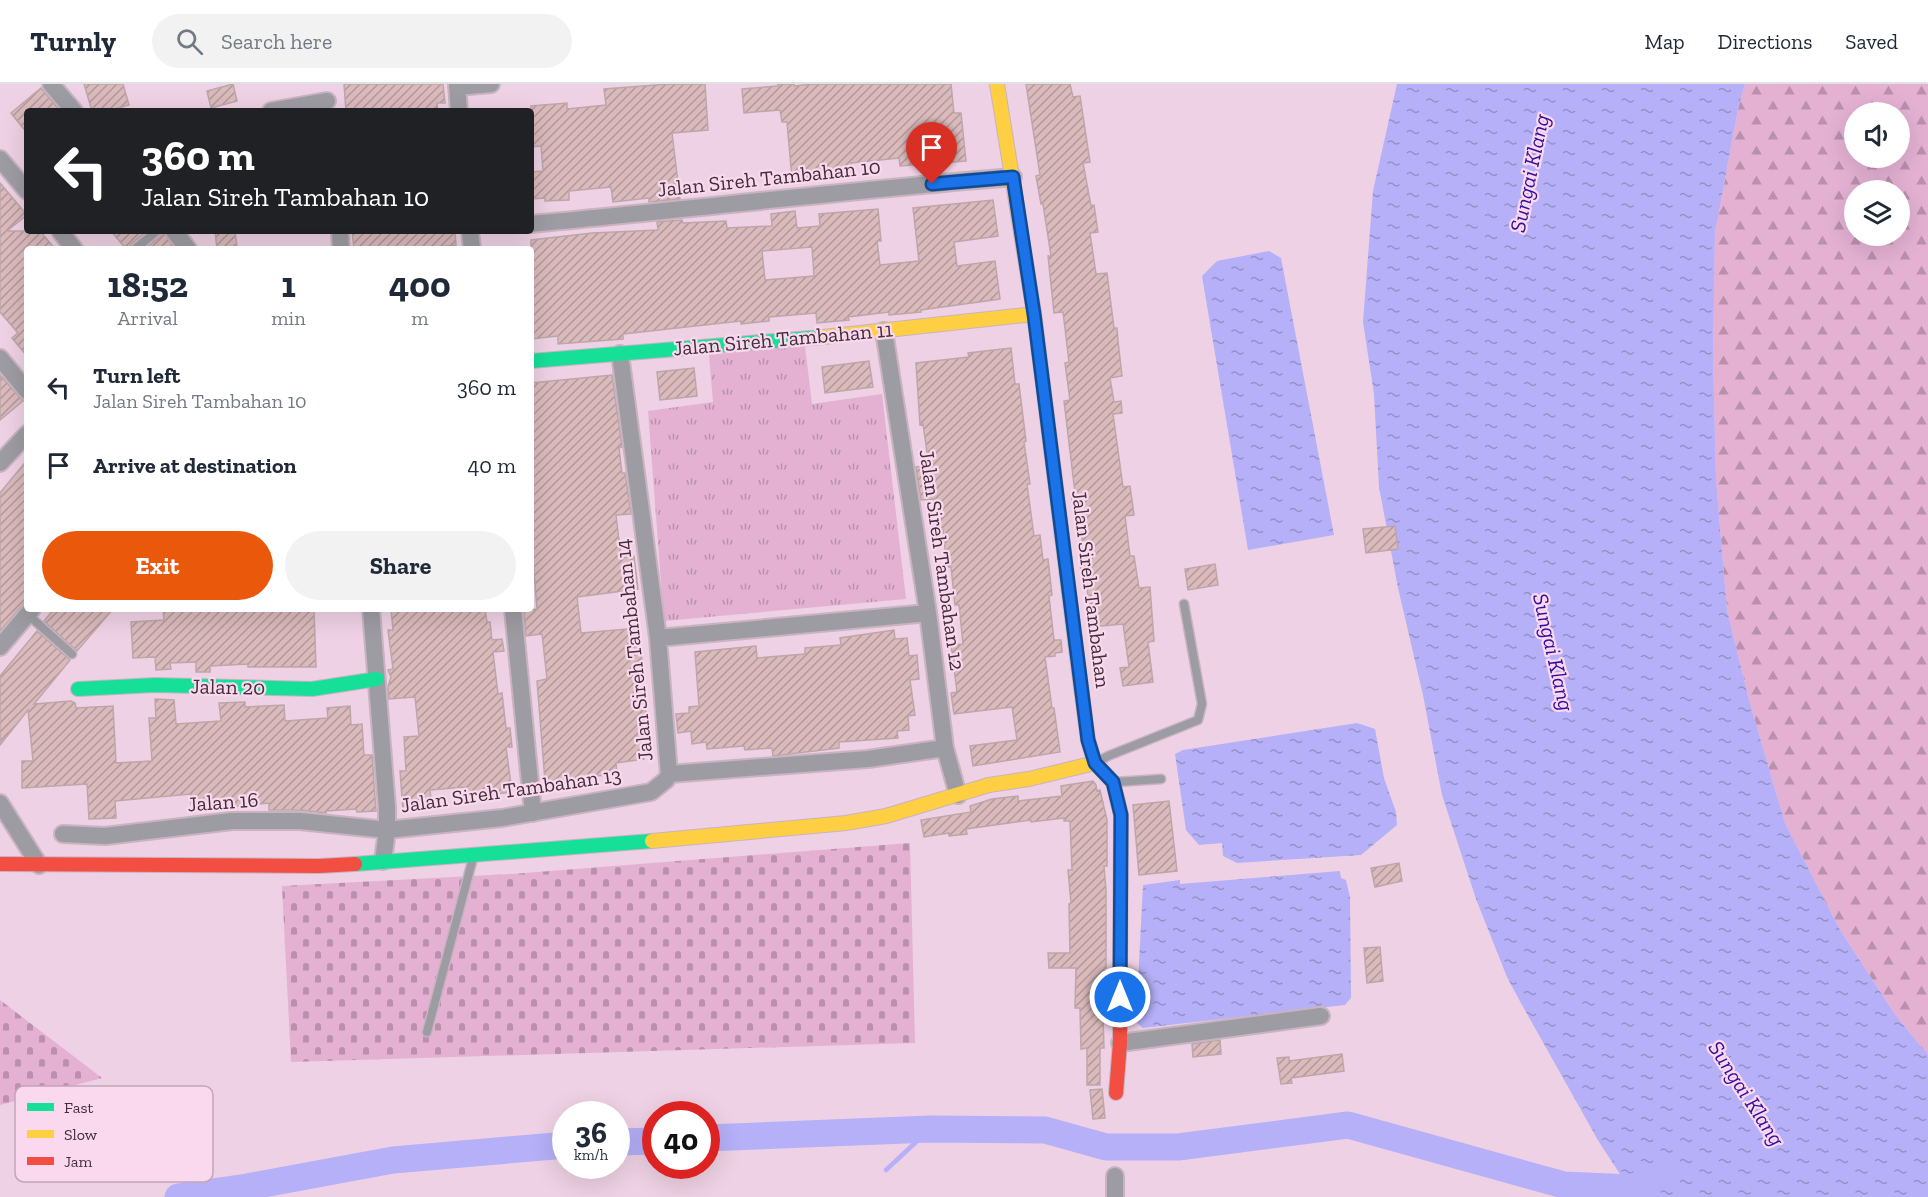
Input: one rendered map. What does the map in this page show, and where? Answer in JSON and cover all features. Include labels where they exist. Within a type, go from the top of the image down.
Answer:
[{"type":"street","points":[[51,84],[71,108]]},
{"type":"street","points":[[459,108],[457,85],[491,84]]},
{"type":"street","name":"Jalan Sireh Tambahan","points":[[997,84],[1034,314],[1088,740],[1095,763],[1113,782],[1121,815],[1120,1043],[1116,1093]]},
{"type":"street","points":[[285,108],[327,99]]},
{"type":"street","points":[[0,159],[24,188]]},
{"type":"street","name":"Jalan Sireh Tambahan 10","points":[[534,224],[1013,177]]},
{"type":"street","points":[[62,234],[72,246]]},
{"type":"street","points":[[176,234],[186,246]]},
{"type":"street","name":"Jalan Sireh Tambahan 11","points":[[534,361],[885,331],[1034,314]]},
{"type":"street","name":"Jalan Sireh Tambahan 12","points":[[885,331],[928,613],[945,748],[958,795]]},
{"type":"street","name":"Jalan Sireh Tambahan 14","points":[[620,354],[658,638],[669,774],[868,759],[945,748]]},
{"type":"street","points":[[0,358],[24,388]]},
{"type":"street","points":[[0,463],[24,437]]},
{"type":"street","points":[[0,647],[29,612]]},
{"type":"street","points":[[371,612],[387,830],[383,861]]},
{"type":"street","points":[[513,612],[533,813]]},
{"type":"street","points":[[658,638],[928,613]]},
{"type":"street","name":"Jalan 20","points":[[78,689],[155,685],[312,689],[377,679]]},
{"type":"street","points":[[0,864],[319,866],[756,832],[846,823],[909,810],[989,785],[1029,779],[1095,763]]},
{"type":"street","name":"Jalan Sireh Tambahan 13","points":[[387,830],[502,818],[651,792],[666,780],[669,774]]},
{"type":"street","points":[[0,803],[39,865]]},
{"type":"street","name":"Jalan 16","points":[[63,834],[105,836],[232,821],[300,821],[387,830]]},
{"type":"street","points":[[1120,1043],[1321,1016]]},
{"type":"street","points":[[1115,1176],[1115,1197]]},
{"type":"lane","points":[[139,246],[153,234]]},
{"type":"lane","points":[[1095,763],[1198,720],[1202,705],[1184,604]]},
{"type":"lane","points":[[29,612],[72,654]]},
{"type":"lane","points":[[1113,782],[1161,779]]},
{"type":"lane","points":[[427,1032],[474,855]]},
{"type":"green space","points":[[1745,84],[1928,84],[1928,1055],[1894,1013],[1840,930],[1785,823],[1749,700],[1727,610],[1716,480],[1713,355],[1715,233],[1738,109]]},
{"type":"green space","points":[[805,346],[812,404],[882,394],[906,599],[664,621],[648,411],[713,402],[709,355]]},
{"type":"green space","points":[[910,843],[915,1043],[291,1062],[282,886],[512,874]]},
{"type":"green space","points":[[0,1000],[102,1078],[72,1086],[15,1086],[15,1101],[0,1105]]},
{"type":"water","name":"Sungai Klang","points":[[1397,84],[1745,84],[1738,109],[1715,233],[1713,355],[1716,480],[1727,610],[1749,700],[1785,823],[1840,930],[1894,1013],[1928,1055],[1928,1197],[1635,1197],[1599,1142],[1507,977],[1476,899],[1442,795],[1379,487],[1374,394],[1363,322],[1373,191]]},
{"type":"water","points":[[1269,251],[1281,258],[1334,535],[1248,550],[1202,276],[1217,261]]},
{"type":"water","points":[[1357,723],[1375,729],[1384,778],[1396,812],[1397,825],[1361,855],[1237,863],[1223,856],[1222,843],[1199,845],[1186,830],[1175,754],[1183,750]]},
{"type":"water","points":[[1340,871],[1341,878],[1346,880],[1350,897],[1351,998],[1345,1005],[1143,1028],[1136,1022],[1143,885],[1180,880],[1180,884]]},
{"type":"building","points":[[84,84],[123,84],[129,105],[118,108],[91,108]]},
{"type":"building","points":[[233,84],[237,101],[211,108],[207,91]]},
{"type":"building","points":[[344,84],[443,84],[445,103],[437,103],[438,108],[346,108]]},
{"type":"building","points":[[705,84],[708,130],[672,133],[680,199],[649,202],[649,198],[613,202],[611,187],[569,191],[569,200],[545,201],[545,198],[534,199],[534,172],[543,171],[541,146],[534,147],[534,108],[531,106],[567,103],[567,109],[606,105],[604,89]]},
{"type":"building","points":[[778,84],[794,84],[794,86],[951,84],[954,113],[961,113],[966,161],[900,166],[899,158],[851,163],[852,175],[792,179],[787,122],[782,122],[780,110],[744,113],[742,89],[778,86]]},
{"type":"building","points":[[1026,84],[1070,84],[1073,97],[1080,96],[1090,162],[1083,163],[1091,206],[1094,205],[1098,232],[1090,233],[1096,274],[1107,273],[1114,328],[1117,328],[1122,376],[1110,378],[1114,402],[1121,401],[1122,413],[1113,414],[1123,487],[1130,486],[1134,515],[1125,516],[1130,556],[1134,556],[1139,588],[1150,587],[1154,641],[1148,642],[1153,682],[1123,686],[1120,668],[1129,667],[1123,624],[1091,627],[1087,586],[1083,587],[1080,563],[1085,563],[1080,523],[1076,523],[1071,494],[1075,493],[1064,401],[1070,400],[1065,363],[1069,362],[1063,312],[1054,313],[1048,256],[1051,256],[1036,176],[1040,175]]},
{"type":"building","points":[[41,88],[58,108],[24,108],[24,129],[11,113]]},
{"type":"building","points":[[0,183],[24,211],[24,217],[7,231],[42,234],[52,246],[24,246],[24,352],[12,338],[18,333],[0,312]]},
{"type":"building","points":[[993,200],[998,236],[954,242],[957,266],[995,261],[1000,299],[921,310],[921,312],[889,315],[889,312],[848,317],[849,320],[817,323],[816,313],[769,317],[769,321],[741,324],[741,321],[623,334],[623,339],[558,344],[558,336],[534,339],[534,246],[531,246],[531,240],[592,233],[658,230],[657,222],[682,220],[683,223],[726,221],[727,228],[772,226],[771,214],[795,211],[797,228],[820,226],[819,214],[878,209],[881,241],[877,241],[880,265],[919,261],[913,208]],"holes":[[[812,247],[814,276],[765,280],[762,251]]]},
{"type":"building","points":[[114,234],[143,234],[130,246],[124,246]]},
{"type":"building","points":[[165,234],[173,246],[149,246]]},
{"type":"building","points":[[215,234],[235,234],[237,246],[217,246]]},
{"type":"building","points":[[352,234],[455,234],[456,245],[447,246],[354,246]]},
{"type":"building","points":[[1011,348],[1015,384],[1019,384],[1026,441],[1024,442],[1030,484],[1027,484],[1034,536],[1040,535],[1043,560],[1048,559],[1054,640],[1061,640],[1062,652],[1055,653],[1055,656],[1045,657],[1060,752],[973,766],[970,746],[1017,740],[1012,707],[954,714],[951,693],[957,692],[951,645],[963,644],[959,605],[955,605],[951,567],[947,567],[943,530],[938,531],[934,499],[921,500],[916,467],[929,466],[923,424],[920,425],[916,363],[969,357],[968,353]]},
{"type":"building","points":[[869,361],[873,387],[825,393],[822,367]]},
{"type":"building","points":[[694,368],[697,396],[660,400],[657,372]]},
{"type":"building","points":[[0,375],[23,401],[0,420]]},
{"type":"building","points":[[612,375],[622,447],[619,448],[622,473],[625,473],[631,514],[616,515],[621,558],[634,556],[638,589],[577,597],[581,633],[639,628],[642,661],[635,662],[640,704],[645,704],[647,726],[640,727],[644,759],[616,763],[617,774],[545,781],[537,681],[547,679],[542,634],[526,636],[524,612],[534,612],[537,609],[534,572],[534,383]]},
{"type":"building","points":[[24,464],[24,603],[0,631],[0,493]]},
{"type":"building","points":[[1395,526],[1398,549],[1366,553],[1363,529]]},
{"type":"building","points":[[1215,564],[1218,585],[1188,590],[1185,569]]},
{"type":"building","points":[[52,612],[110,612],[77,651],[44,621]]},
{"type":"building","points":[[163,612],[314,612],[316,667],[248,667],[248,664],[210,666],[210,672],[196,672],[196,662],[170,663],[171,669],[156,670],[155,657],[133,658],[131,622],[164,620]]},
{"type":"building","points":[[391,612],[485,612],[487,622],[490,622],[492,640],[502,639],[504,651],[493,652],[498,694],[502,693],[506,728],[510,728],[512,747],[506,747],[512,792],[468,797],[466,787],[430,790],[432,807],[403,810],[400,771],[406,771],[404,737],[419,736],[415,697],[389,699],[388,687],[391,677],[388,670],[393,669],[388,630],[393,630]]},
{"type":"building","points":[[894,630],[895,639],[907,638],[909,656],[917,655],[919,679],[910,680],[915,715],[908,716],[909,730],[897,731],[898,738],[839,742],[839,748],[773,756],[772,748],[745,750],[744,746],[707,749],[706,742],[692,744],[691,731],[678,733],[676,714],[689,713],[689,707],[699,706],[695,652],[756,646],[757,658],[805,654],[805,648],[841,645],[840,638]]},
{"type":"building","points":[[37,631],[70,660],[34,704],[71,701],[75,703],[76,708],[113,706],[116,763],[152,761],[149,718],[156,718],[155,699],[174,700],[176,724],[221,721],[219,703],[245,702],[245,707],[284,705],[285,721],[328,718],[327,708],[350,706],[351,725],[362,724],[364,755],[372,755],[376,811],[357,812],[356,809],[326,811],[326,813],[269,810],[269,803],[226,807],[225,801],[191,804],[191,794],[115,801],[116,818],[89,819],[87,784],[22,788],[22,761],[33,761],[28,710],[0,745],[0,676]]},
{"type":"building","points":[[1093,781],[1097,791],[1100,790],[1107,820],[1107,866],[1104,866],[1106,968],[1104,968],[1104,1048],[1100,1048],[1100,1085],[1087,1085],[1087,1048],[1081,1049],[1080,1008],[1075,1008],[1076,968],[1049,968],[1048,953],[1070,953],[1069,904],[1071,903],[1068,870],[1072,870],[1070,821],[1064,821],[1064,818],[1031,822],[1031,820],[966,829],[967,834],[949,836],[949,833],[924,837],[921,820],[971,812],[970,806],[992,799],[1018,796],[1018,801],[1062,796],[1061,786]]},
{"type":"building","points":[[1169,801],[1177,871],[1139,875],[1133,805]]},
{"type":"building","points":[[1399,863],[1402,881],[1375,887],[1371,868]]},
{"type":"building","points":[[1380,947],[1383,981],[1367,983],[1364,948]]},
{"type":"building","points":[[1220,1040],[1221,1054],[1193,1057],[1192,1044]]},
{"type":"building","points":[[1342,1054],[1344,1071],[1291,1078],[1292,1083],[1281,1084],[1277,1058],[1289,1057],[1289,1061]]},
{"type":"building","points":[[1102,1089],[1105,1118],[1093,1119],[1090,1090]]},
{"type":"waterway","points":[[720,1137],[930,1129],[1045,1130],[1106,1147],[1178,1147],[1348,1125],[1564,1185],[1631,1188],[1665,1174]]},
{"type":"waterway","points":[[886,1170],[930,1129]]},
{"type":"waterway","points":[[630,1142],[642,1141]]},
{"type":"waterway","points":[[178,1197],[247,1187],[393,1160],[552,1146]]},
{"type":"traffic: fast","points":[[1034,313],[1077,656]]},
{"type":"traffic: fast","points":[[534,361],[823,337]]},
{"type":"traffic: fast","points":[[78,689],[155,685],[312,689],[377,679]]},
{"type":"traffic: fast","points":[[355,864],[652,841]]},
{"type":"traffic: slow","points":[[997,84],[1034,313]]},
{"type":"traffic: slow","points":[[823,337],[1034,314]]},
{"type":"traffic: slow","points":[[1077,656],[1088,740],[1095,763],[1113,782],[1121,815],[1120,969]]},
{"type":"traffic: slow","points":[[652,841],[846,823],[886,816],[989,785],[1029,779],[1095,763]]},
{"type":"traffic: jam","points":[[0,864],[319,866],[355,864]]},
{"type":"traffic: jam","points":[[1116,1093],[1120,1043],[1120,969]]},
{"type":"route","points":[[932,184],[1013,177],[1034,314],[1088,740],[1095,763],[1113,782],[1121,815],[1120,997]]}]
